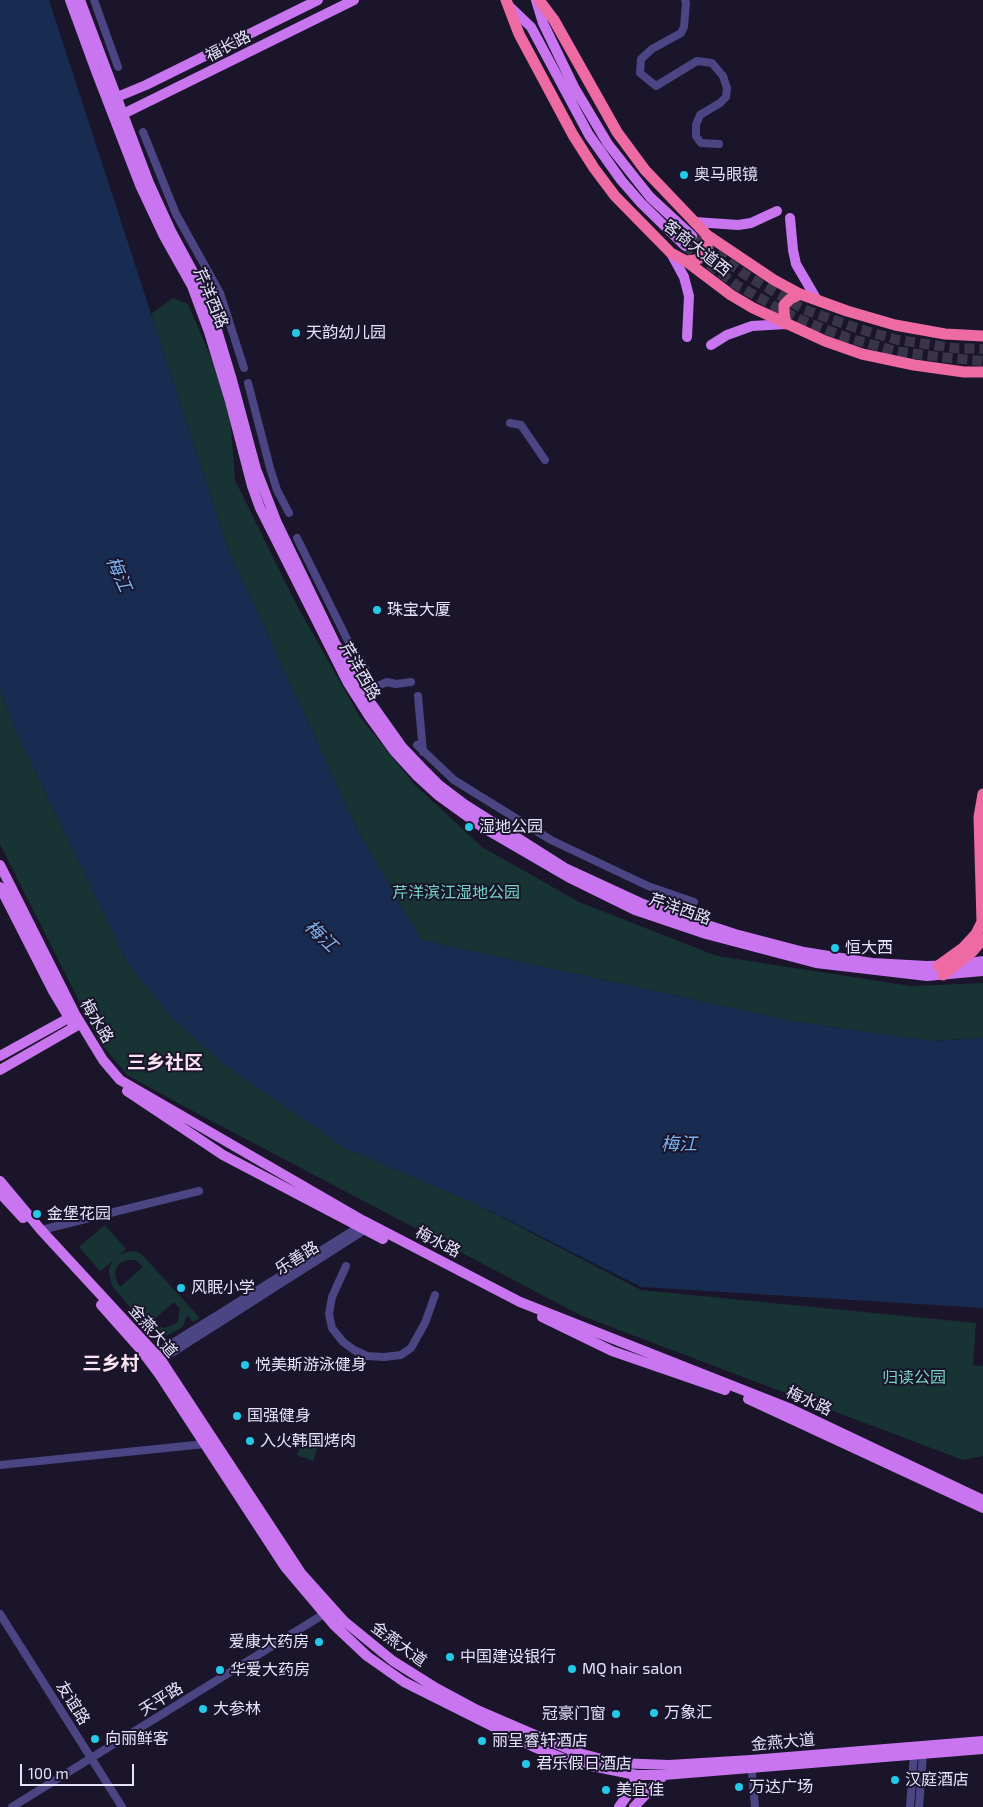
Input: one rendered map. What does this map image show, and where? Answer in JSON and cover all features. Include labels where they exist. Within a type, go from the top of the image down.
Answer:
[{"type":"highway","points":[[537,0],[554,20],[617,132],[645,170],[707,234],[774,280],[800,294],[847,311],[895,325],[945,334],[983,336]]},
{"type":"highway","name":"客商大道西","points":[[507,3],[519,34],[573,136],[615,196],[671,253],[686,261],[730,295],[786,324],[862,354],[930,367],[964,372],[983,372]]},
{"type":"highway","points":[[686,261],[696,260],[707,250],[707,234]]},
{"type":"highway","points":[[786,324],[784,305],[790,299],[800,294]]},
{"type":"highway","points":[[941,970],[976,934],[982,922],[979,817],[983,794]]},
{"type":"highway","points":[[941,970],[957,965],[983,939]]},
{"type":"main road","name":"芹洋西路","points":[[70,0],[118,116],[160,208],[210,307],[265,496],[276,523],[336,643],[363,692],[402,747],[439,785],[464,804],[565,868],[643,904],[735,934],[804,952],[941,970],[983,971]]},
{"type":"main road","name":"芹洋西路","points":[[80,0],[111,99]]},
{"type":"main road","name":"福长路","points":[[111,99],[146,85],[318,0]]},
{"type":"main road","name":"福长路","points":[[118,116],[354,0]]},
{"type":"main road","points":[[537,0],[543,23],[574,87],[608,144],[650,197],[692,236]]},
{"type":"main road","points":[[507,3],[531,27],[585,128],[621,180],[640,203],[685,246]]},
{"type":"main road","name":"芹洋西路","points":[[118,116],[151,211],[192,286],[203,315],[230,401],[252,486],[267,525],[348,683],[390,745],[416,775],[439,796],[482,827],[568,878],[635,910],[706,934],[816,963],[927,976],[941,970]]},
{"type":"main road","points":[[696,222],[738,225],[751,223],[777,211]]},
{"type":"main road","points":[[790,218],[796,264],[817,300]]},
{"type":"main road","points":[[671,253],[684,277],[689,296],[687,337]]},
{"type":"main road","points":[[711,345],[726,334],[752,326],[786,324]]},
{"type":"main road","name":"梅水路","points":[[0,865],[72,1016],[103,1060],[120,1080],[365,1226],[612,1352],[745,1397],[983,1508]]},
{"type":"main road","name":"梅水路","points":[[0,887],[53,991],[72,1016]]},
{"type":"main road","points":[[957,965],[983,961]]},
{"type":"main road","points":[[0,1056],[72,1016]]},
{"type":"main road","points":[[0,1070],[78,1026]]},
{"type":"main road","name":"金燕大道","points":[[0,1181],[40,1230],[158,1357],[301,1574],[344,1621],[393,1661],[436,1688],[475,1709],[575,1752],[616,1762],[663,1765],[688,1764],[983,1741]]},
{"type":"main road","name":"金燕大道","points":[[0,1193],[141,1350],[159,1374],[285,1567],[324,1614],[367,1656],[404,1682],[534,1747],[572,1762],[636,1775],[664,1775],[983,1749]]},
{"type":"main road","name":"梅水路","points":[[365,1226],[520,1302],[791,1408],[983,1500]]},
{"type":"main road","points":[[619,1807],[631,1790],[636,1775]]},
{"type":"main road","points":[[634,1807],[664,1775]]},
{"type":"street","points":[[94,0],[118,67]]},
{"type":"street","points":[[685,0],[684,27],[681,33],[652,50],[641,59],[640,73],[656,86],[697,61],[712,62],[723,76],[727,88],[726,97],[720,104],[700,116],[696,126],[696,136],[701,144],[718,144]]},
{"type":"street","points":[[143,132],[176,214],[220,293],[244,368]]},
{"type":"street","points":[[248,383],[270,468],[277,490],[288,513]]},
{"type":"street","points":[[510,423],[521,425],[545,460]]},
{"type":"street","points":[[297,538],[348,639],[366,670],[363,692]]},
{"type":"street","points":[[363,692],[387,682],[396,684],[411,682]]},
{"type":"street","points":[[418,696],[423,752]]},
{"type":"street","points":[[417,746],[454,780],[551,840],[648,886],[694,902]]},
{"type":"street","points":[[40,1230],[199,1191]]},
{"type":"street","name":"乐善路","points":[[158,1357],[365,1226]]},
{"type":"street","points":[[346,1266],[332,1296],[329,1314],[332,1328],[343,1342],[367,1356],[401,1355],[411,1348],[425,1323],[435,1296]]},
{"type":"street","points":[[0,1465],[205,1444]]},
{"type":"street","name":"友谊路","points":[[0,1614],[122,1807]]},
{"type":"street","name":"天平路","points":[[12,1807],[324,1614]]},
{"type":"street","points":[[910,1807],[918,1754]]},
{"type":"street","points":[[918,1754],[919,1807]]},
{"type":"street","points":[[752,1772],[755,1807]]},
{"type":"green space","name":"芹洋滨江湿地公园","points":[[173,298],[188,304],[229,400],[235,480],[296,604],[360,717],[414,784],[482,847],[579,902],[717,956],[911,986],[983,983],[983,1038],[932,1041],[796,1022],[421,940],[358,831],[226,544],[151,314]]},
{"type":"green space","name":"归读公园","points":[[0,688],[15,729],[127,962],[345,1148],[476,1204],[641,1290],[976,1323],[973,1365],[983,1366],[983,1456],[963,1460],[582,1316],[127,1075],[99,1041],[0,844]]},
{"type":"green space","points":[[105,1225],[126,1249],[120,1254],[131,1251],[138,1252],[200,1318],[193,1322],[187,1315],[183,1327],[168,1335],[160,1335],[149,1330],[112,1286],[109,1268],[113,1261],[100,1271],[79,1247]],"holes":[[[136,1260],[143,1267],[120,1287],[116,1280],[115,1272],[120,1263]],[[174,1302],[180,1309],[178,1321],[165,1328],[154,1326],[151,1322]]]},
{"type":"green space","points":[[304,1438],[319,1444],[313,1461],[297,1455]]},
{"type":"water","name":"梅江","points":[[0,0],[49,0],[226,544],[358,831],[421,940],[796,1022],[932,1041],[983,1038],[983,1308],[641,1287],[476,1204],[345,1148],[222,1063],[168,1014],[127,962],[15,729],[0,688]]},
{"type":"tunnel","points":[[692,236],[744,274],[803,309],[856,328],[898,340],[954,348],[983,349]]},
{"type":"tunnel","points":[[685,246],[738,286],[796,318],[848,338],[895,351],[983,361]]},
{"type":"place","name":"奥马眼镜","points":[[684,175]]},
{"type":"place","name":"天韵幼儿园","points":[[296,333]]},
{"type":"place","name":"珠宝大厦","points":[[377,610]]},
{"type":"place","name":"湿地公园","points":[[469,827]]},
{"type":"place","name":"恒大西","points":[[835,948]]},
{"type":"place","name":"金堡花园","points":[[37,1214]]},
{"type":"place","name":"风眠小学","points":[[181,1288]]},
{"type":"place","name":"悦美斯游泳健身","points":[[245,1365]]},
{"type":"place","name":"国强健身","points":[[237,1416]]},
{"type":"place","name":"入火韩国烤肉","points":[[250,1441]]},
{"type":"place","name":"爱康大药房","points":[[319,1642]]},
{"type":"place","name":"中国建设银行","points":[[450,1657]]},
{"type":"place","name":"MQ hair salon","points":[[572,1669]]},
{"type":"place","name":"华爱大药房","points":[[220,1670]]},
{"type":"place","name":"大参林","points":[[203,1709]]},
{"type":"place","name":"万象汇","points":[[654,1713]]},
{"type":"place","name":"冠豪门窗","points":[[616,1714]]},
{"type":"place","name":"向丽鲜客","points":[[95,1739]]},
{"type":"place","name":"丽呈睿轩酒店","points":[[482,1741]]},
{"type":"place","name":"君乐假日酒店","points":[[526,1764]]},
{"type":"place","name":"汉庭酒店","points":[[895,1780]]},
{"type":"place","name":"万达广场","points":[[739,1787]]},
{"type":"place","name":"美宜佳","points":[[606,1790]]},
{"type":"district","name":"三乡社区","points":[[165,1063]]},
{"type":"district","name":"三乡村","points":[[111,1364]]}]
